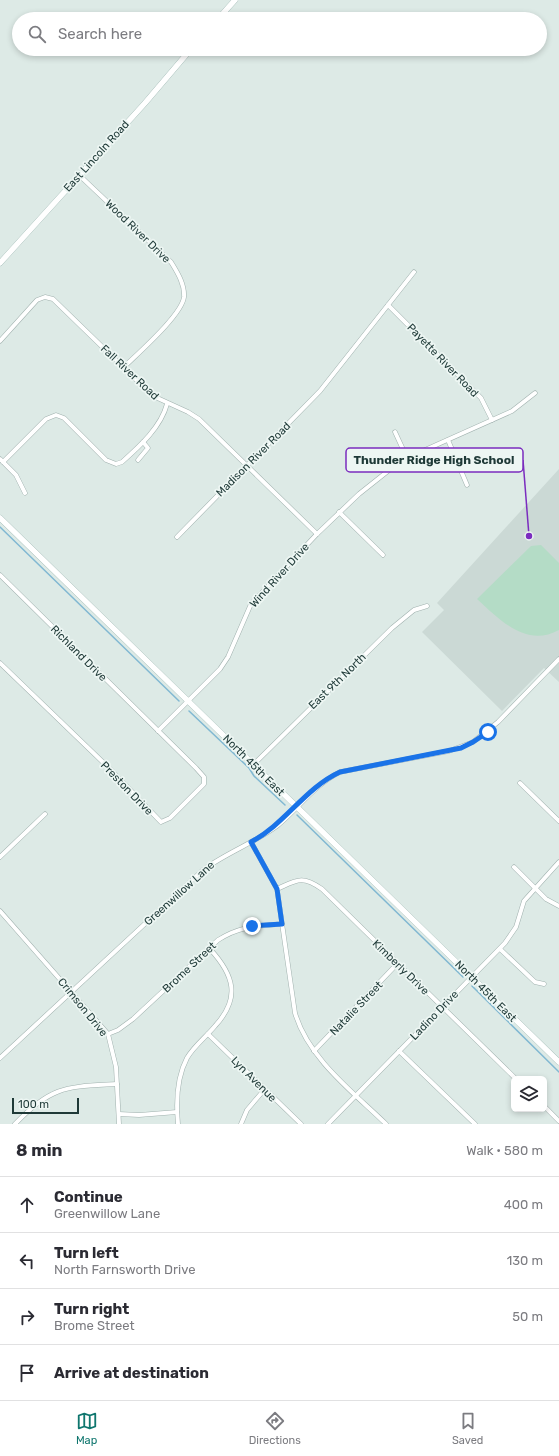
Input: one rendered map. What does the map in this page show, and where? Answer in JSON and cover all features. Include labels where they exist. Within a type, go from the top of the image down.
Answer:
[{"type":"main road","points":[[224,12],[235,0]]},
{"type":"main road","name":"East Lincoln Road","points":[[0,263],[79,174],[145,103],[185,56]]},
{"type":"main road","name":"North 45th East","points":[[0,518],[559,1062]]},
{"type":"street","name":"Wood River Drive","points":[[79,174],[171,262],[178,273],[182,284],[184,297],[174,316],[123,368]]},
{"type":"street","name":"Madison River Road","points":[[177,537],[329,380],[414,272]]},
{"type":"street","name":"Fall River Road","points":[[0,341],[37,300],[45,297],[53,299],[153,396],[200,419],[317,534]]},
{"type":"street","name":"Payette River Road","points":[[388,305],[481,398],[492,420]]},
{"type":"street","points":[[383,555],[339,512],[379,478],[407,458],[520,406],[535,393]]},
{"type":"street","points":[[25,492],[16,476],[2,461],[46,419],[56,415],[64,418],[106,460],[116,464],[122,462],[143,442],[160,422],[167,404]]},
{"type":"street","points":[[395,432],[407,458]]},
{"type":"street","points":[[448,440],[467,484]]},
{"type":"street","points":[[138,460],[148,448],[143,442]]},
{"type":"street","name":"Wind River Drive","points":[[158,731],[220,668],[228,657],[251,604],[339,512]]},
{"type":"street","name":"Richland Drive","points":[[0,575],[158,731]]},
{"type":"street","name":"East 9th North","points":[[253,764],[392,628],[414,610],[427,606]]},
{"type":"street","name":"Greenwillow Lane","points":[[0,1058],[203,870],[217,860],[251,842],[278,824],[321,783],[340,772],[449,751],[473,742],[498,722],[559,659]]},
{"type":"street","name":"Preston Drive","points":[[0,663],[161,822],[170,818],[204,784],[204,777],[158,731]]},
{"type":"street","points":[[520,783],[559,821]]},
{"type":"street","points":[[0,857],[45,814]]},
{"type":"street","points":[[251,842],[277,889],[295,1013],[304,1036],[314,1051],[386,1124]]},
{"type":"street","name":"Ladino Drive","points":[[328,1124],[512,936],[520,907],[559,862]]},
{"type":"street","points":[[514,867],[546,899],[559,906]]},
{"type":"street","name":"Kimberly Drive","points":[[277,889],[299,879],[312,882],[327,894],[513,1076]]},
{"type":"street","name":"Crimson Drive","points":[[0,910],[108,1034],[114,1059],[119,1124]]},
{"type":"street","name":"Brome Street","points":[[108,1034],[118,1030],[133,1019],[218,940],[236,929],[252,926],[282,924]]},
{"type":"street","points":[[178,1124],[177,1112],[182,1070],[188,1058],[226,1010],[232,998],[232,990],[228,974],[223,965],[210,949]]},
{"type":"street","points":[[500,949],[535,982],[544,984]]},
{"type":"street","name":"Natalie Street","points":[[314,1051],[397,964]]},
{"type":"street","name":"Lyn Avenue","points":[[208,1034],[264,1090],[301,1124]]},
{"type":"street","points":[[399,1051],[475,1124]]},
{"type":"street","points":[[15,1124],[34,1105],[58,1090],[117,1084]]},
{"type":"street","points":[[242,1124],[247,1110],[264,1090]]},
{"type":"street","points":[[547,1109],[559,1121]]},
{"type":"street","points":[[119,1114],[177,1112]]},
{"type":"shaded area","points":[[559,469],[559,682],[544,668],[502,711],[422,632],[444,610],[437,603]]},
{"type":"green space","points":[[541,545],[559,563],[559,630],[547,635],[536,636],[525,634],[504,623],[477,599],[531,546]]},
{"type":"waterway","points":[[0,527],[179,701]]},
{"type":"waterway","points":[[189,711],[249,768],[254,776],[285,805]]},
{"type":"waterway","points":[[297,815],[463,977]]},
{"type":"waterway","points":[[472,986],[559,1072]]},
{"type":"place","name":"Thunder Ridge High School","points":[[529,536]]},
{"type":"route","points":[[252,926],[282,924],[277,889],[251,842],[263,836],[278,824],[316,787],[327,778],[340,772],[461,748],[488,732]]}]
